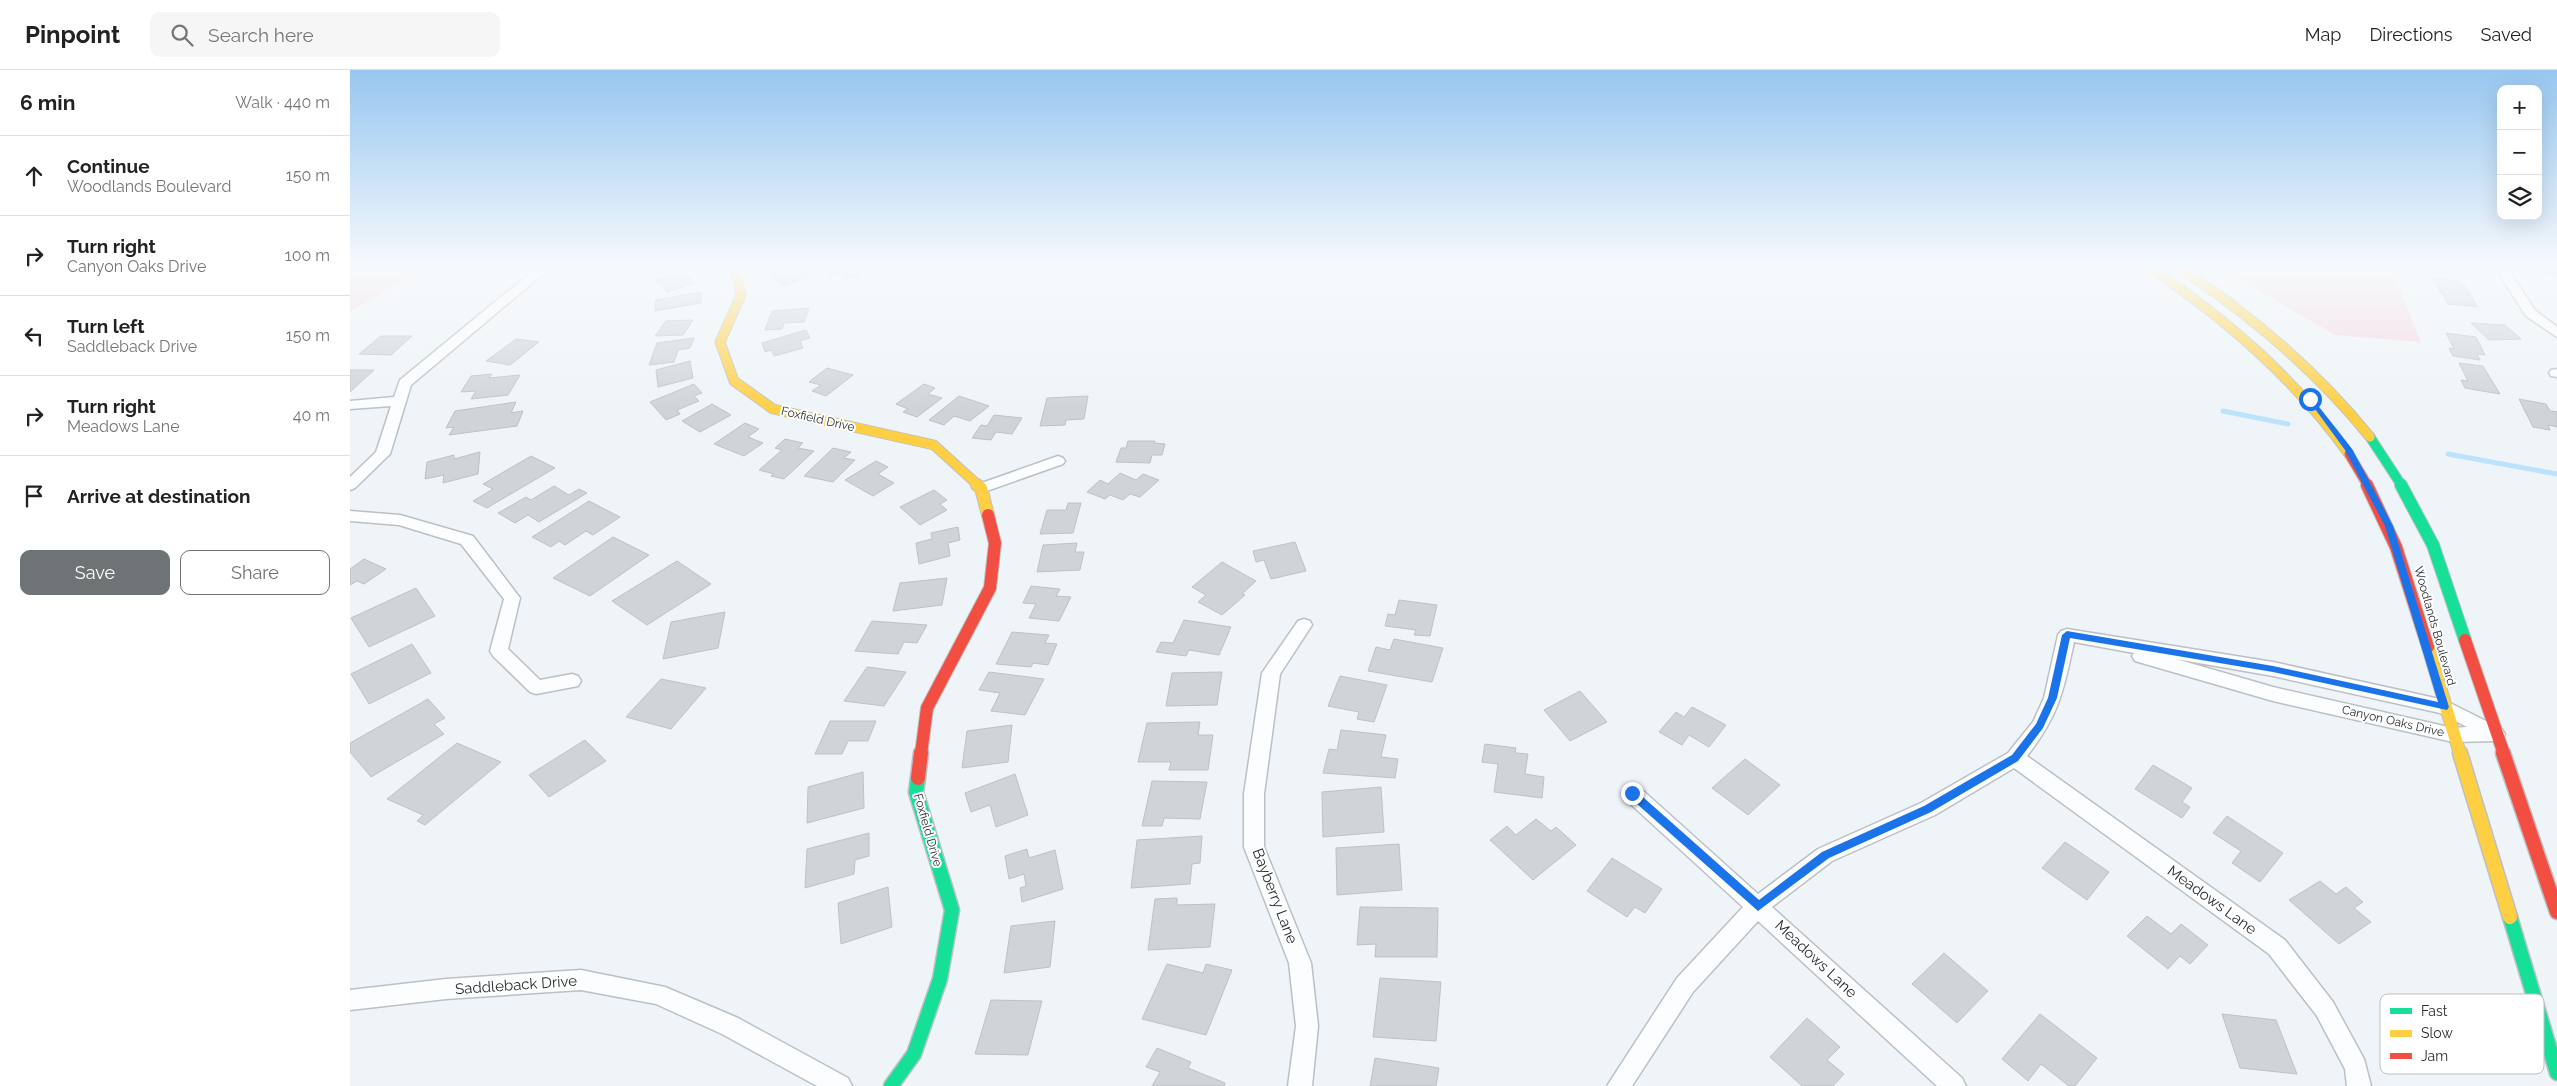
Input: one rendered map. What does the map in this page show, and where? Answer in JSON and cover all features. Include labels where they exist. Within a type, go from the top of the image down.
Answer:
[{"type":"street","points":[[350,485],[383,454],[405,383],[486,316]]},
{"type":"street","name":"Foxfield Drive","points":[[731,316],[720,342],[734,381],[773,409],[934,444],[981,488],[995,543],[990,588],[927,708],[916,792],[952,910],[940,979],[914,1054],[892,1086]]},
{"type":"street","name":"Woodlands Boulevard","points":[[2222,316],[2266,354],[2310,399],[2348,449],[2389,526],[2533,994]]},
{"type":"street","name":"Woodlands Boulevard","points":[[2250,316],[2305,362],[2352,412],[2393,468],[2423,522],[2433,545],[2557,912]]},
{"type":"street","points":[[2534,316],[2557,334]]},
{"type":"street","points":[[350,405],[399,401]]},
{"type":"street","points":[[981,488],[1058,461]]},
{"type":"street","points":[[350,516],[400,520],[467,540],[512,598],[499,651],[536,687],[572,681]]},
{"type":"street","name":"Bayberry Lane","points":[[1300,1086],[1307,1026],[1300,962],[1254,847],[1254,794],[1271,673],[1304,625]]},
{"type":"street","points":[[1619,1086],[1684,985],[1758,906],[1825,855],[1928,809],[2015,758],[2040,726],[2052,698],[2067,635]]},
{"type":"street","name":"Canyon Oaks Drive","points":[[2067,635],[2273,669],[2444,707],[2496,734]]},
{"type":"street","name":"Canyon Oaks Drive","points":[[2067,635],[2273,694],[2453,735],[2496,734]]},
{"type":"street","name":"Meadows Lane","points":[[2015,758],[2277,947],[2326,1008],[2356,1067],[2359,1086]]},
{"type":"street","name":"Meadows Lane","points":[[1632,793],[1954,1086]]},
{"type":"street","name":"Saddleback Drive","points":[[350,1000],[446,989],[580,980],[657,994],[730,1026],[840,1086]]},
{"type":"street","name":"Woodlands Boulevard","points":[[2544,1031],[2557,1073]]},
{"type":"shaded area","points":[[2303,316],[2411,316],[2421,342],[2335,335]]},
{"type":"building","points":[[770,316],[806,316],[804,322],[784,323],[782,329],[765,330]]},
{"type":"building","points":[[693,320],[683,335],[655,336],[666,321]]},
{"type":"building","points":[[2471,323],[2505,325],[2521,339],[2489,340]]},
{"type":"building","points":[[806,330],[810,338],[800,341],[803,348],[774,356],[771,350],[765,352],[762,343]]},
{"type":"building","points":[[2446,333],[2476,337],[2485,355],[2477,354],[2480,360],[2453,356],[2449,348],[2454,349]]},
{"type":"building","points":[[381,336],[412,336],[391,355],[359,354]]},
{"type":"building","points":[[694,338],[690,348],[678,350],[674,362],[649,365],[657,343]]},
{"type":"building","points":[[516,339],[539,342],[510,365],[486,361]]},
{"type":"building","points":[[690,361],[693,378],[658,387],[656,370]]},
{"type":"building","points":[[2459,363],[2483,366],[2500,394],[2465,388],[2461,380],[2468,381]]},
{"type":"building","points":[[827,368],[853,375],[826,396],[812,391],[821,385],[809,382]]},
{"type":"building","points":[[350,370],[374,370],[350,392]]},
{"type":"building","points":[[492,374],[489,378],[520,375],[508,395],[471,399],[476,391],[461,392],[471,376]]},
{"type":"building","points":[[694,384],[702,393],[694,396],[699,401],[677,410],[680,414],[666,420],[650,402]]},
{"type":"building","points":[[924,384],[935,388],[928,394],[942,398],[917,417],[903,412],[908,409],[896,404]]},
{"type":"building","points":[[959,396],[989,406],[970,421],[954,416],[944,425],[929,420]]},
{"type":"building","points":[[1088,396],[1084,419],[1066,420],[1065,425],[1040,426],[1047,398]]},
{"type":"building","points":[[2519,399],[2546,404],[2550,411],[2557,412],[2557,427],[2548,425],[2550,430],[2533,427]]},
{"type":"building","points":[[516,402],[511,413],[523,411],[517,426],[449,435],[454,427],[446,428],[455,411]]},
{"type":"building","points":[[712,404],[731,415],[700,432],[682,421]]},
{"type":"building","points":[[994,415],[1022,418],[1012,434],[996,432],[991,440],[972,438],[981,425],[987,426]]},
{"type":"building","points":[[745,423],[759,429],[748,437],[763,443],[744,456],[714,444]]},
{"type":"building","points":[[785,439],[803,443],[798,448],[814,451],[784,479],[771,476],[774,474],[759,470],[782,450],[775,448]]},
{"type":"building","points":[[1128,441],[1155,441],[1154,443],[1165,444],[1162,455],[1152,455],[1150,463],[1116,462],[1121,448],[1126,448]]},
{"type":"building","points":[[833,448],[851,452],[844,458],[855,460],[833,482],[804,476]]},
{"type":"building","points":[[480,452],[478,474],[443,483],[444,475],[425,479],[427,462],[454,455],[454,459]]},
{"type":"building","points":[[531,456],[555,468],[487,508],[473,501],[493,489],[483,484]]},
{"type":"building","points":[[876,461],[888,467],[878,474],[894,483],[873,496],[845,480]]},
{"type":"building","points":[[1120,473],[1136,480],[1143,474],[1159,480],[1140,497],[1130,494],[1123,500],[1110,495],[1105,499],[1087,492],[1100,480],[1108,484]]},
{"type":"building","points":[[554,486],[569,495],[579,489],[587,493],[539,522],[528,515],[515,523],[498,513],[526,497],[531,500]]},
{"type":"building","points":[[934,490],[947,500],[940,504],[947,510],[920,525],[900,507]]},
{"type":"building","points":[[589,501],[620,517],[593,535],[586,531],[565,545],[559,541],[551,547],[532,537]]},
{"type":"building","points":[[1068,503],[1081,503],[1073,533],[1040,534],[1047,510],[1066,510]]},
{"type":"building","points":[[958,527],[960,540],[948,543],[950,556],[919,564],[916,543],[932,539],[931,533]]},
{"type":"building","points":[[613,537],[649,555],[590,596],[553,578]]},
{"type":"building","points":[[1295,542],[1306,571],[1271,579],[1264,560],[1256,562],[1253,551]]},
{"type":"building","points":[[1077,543],[1075,552],[1084,552],[1080,570],[1037,572],[1043,545]]},
{"type":"building","points":[[364,559],[386,569],[364,584],[357,581],[350,585],[350,569]]},
{"type":"building","points":[[677,561],[711,584],[647,625],[612,601]]},
{"type":"building","points":[[1222,562],[1256,581],[1242,594],[1245,595],[1222,615],[1198,602],[1206,595],[1192,587]]},
{"type":"building","points":[[947,578],[942,605],[893,611],[900,583]]},
{"type":"building","points":[[1031,586],[1060,589],[1056,596],[1071,597],[1059,621],[1029,618],[1036,604],[1023,603]]},
{"type":"building","points":[[416,588],[435,616],[369,647],[351,618]]},
{"type":"building","points":[[1399,600],[1437,605],[1430,636],[1414,635],[1416,630],[1385,626],[1388,614],[1395,615]]},
{"type":"building","points":[[725,612],[718,648],[663,659],[671,622]]},
{"type":"building","points":[[1184,620],[1231,627],[1219,655],[1189,650],[1186,656],[1156,652],[1161,642],[1173,643]]},
{"type":"building","points":[[872,621],[927,625],[917,643],[904,642],[898,654],[855,651]]},
{"type":"building","points":[[1012,632],[1049,635],[1045,643],[1057,644],[1048,665],[1033,663],[1031,667],[996,664]]},
{"type":"building","points":[[1394,639],[1443,648],[1432,682],[1368,671],[1376,647],[1390,650]]},
{"type":"building","points":[[412,644],[431,673],[369,704],[351,674]]},
{"type":"building","points":[[867,667],[906,672],[884,706],[844,701]]},
{"type":"building","points":[[989,672],[1044,679],[1025,715],[991,711],[1000,693],[979,690]]},
{"type":"building","points":[[1222,672],[1217,705],[1166,706],[1172,673]]},
{"type":"building","points":[[1340,676],[1387,685],[1374,722],[1357,719],[1359,712],[1328,706]]},
{"type":"building","points":[[661,679],[706,688],[671,729],[626,717]]},
{"type":"building","points":[[1580,691],[1607,722],[1570,741],[1544,710]]},
{"type":"building","points":[[428,699],[445,718],[434,724],[444,734],[371,777],[350,752],[350,743]]},
{"type":"building","points":[[1692,707],[1726,725],[1709,747],[1689,735],[1682,745],[1659,732],[1676,712],[1684,717]]},
{"type":"building","points":[[830,721],[876,721],[868,741],[848,741],[842,754],[815,754]]},
{"type":"building","points":[[1200,722],[1198,735],[1213,735],[1208,770],[1169,770],[1171,762],[1138,762],[1147,723]]},
{"type":"building","points":[[1012,725],[1008,762],[962,768],[967,731]]},
{"type":"building","points":[[1341,730],[1386,735],[1381,757],[1398,759],[1395,778],[1323,773],[1329,749],[1337,750]]},
{"type":"building","points":[[585,740],[606,761],[549,797],[529,775]]},
{"type":"building","points":[[457,743],[501,762],[425,825],[417,821],[423,815],[387,799]]},
{"type":"building","points":[[1485,744],[1516,748],[1515,753],[1528,754],[1525,774],[1544,777],[1542,798],[1494,792],[1498,764],[1482,762]]},
{"type":"building","points":[[1745,759],[1780,785],[1748,815],[1712,788]]},
{"type":"building","points":[[2153,765],[2192,788],[2182,802],[2190,807],[2182,818],[2135,789]]},
{"type":"building","points":[[863,772],[864,808],[807,823],[808,787]]},
{"type":"building","points":[[1015,774],[1028,815],[996,827],[990,805],[971,812],[965,793]]},
{"type":"building","points":[[1152,781],[1207,782],[1200,819],[1164,818],[1162,826],[1142,826]]},
{"type":"building","points":[[1381,787],[1384,832],[1323,837],[1322,792]]},
{"type":"building","points":[[2227,816],[2283,853],[2260,882],[2232,863],[2241,851],[2213,833]]},
{"type":"building","points":[[1536,819],[1551,831],[1556,827],[1576,845],[1533,880],[1490,840],[1507,826],[1516,835]]},
{"type":"building","points":[[869,833],[869,856],[855,860],[854,874],[805,888],[807,849]]},
{"type":"building","points":[[1202,836],[1200,863],[1192,864],[1190,884],[1131,888],[1137,840]]},
{"type":"building","points":[[2065,842],[2109,872],[2087,900],[2042,868]]},
{"type":"building","points":[[1399,844],[1402,890],[1337,895],[1336,848]]},
{"type":"building","points":[[1027,849],[1029,858],[1055,850],[1063,889],[1022,902],[1020,888],[1026,886],[1024,874],[1009,879],[1005,856]]},
{"type":"building","points":[[1612,858],[1662,889],[1645,913],[1635,907],[1627,917],[1587,891]]},
{"type":"building","points":[[2320,881],[2336,894],[2346,887],[2363,902],[2354,908],[2371,922],[2339,944],[2289,900]]},
{"type":"building","points":[[888,887],[892,927],[841,944],[838,903]]},
{"type":"building","points":[[1177,898],[1177,905],[1215,904],[1210,947],[1148,950],[1155,899]]},
{"type":"building","points":[[1360,907],[1438,908],[1437,957],[1375,957],[1376,944],[1357,945]]},
{"type":"building","points":[[2147,916],[2171,934],[2181,924],[2208,945],[2190,964],[2180,956],[2168,969],[2127,936]]},
{"type":"building","points":[[1055,921],[1050,967],[1004,973],[1011,926]]},
{"type":"building","points":[[1944,953],[1988,991],[1957,1023],[1912,984]]},
{"type":"building","points":[[1167,964],[1203,973],[1206,964],[1232,970],[1206,1035],[1142,1019]]},
{"type":"building","points":[[1380,978],[1441,982],[1436,1041],[1373,1037]]},
{"type":"building","points":[[991,1000],[1042,1001],[1028,1055],[975,1054]]},
{"type":"building","points":[[2040,1014],[2097,1058],[2075,1086],[2069,1086],[2041,1064],[2028,1081],[2002,1059]]},
{"type":"building","points":[[2222,1014],[2276,1020],[2297,1074],[2240,1068]]},
{"type":"building","points":[[1807,1018],[1840,1047],[1827,1060],[1844,1074],[1833,1086],[1802,1086],[1770,1057]]},
{"type":"building","points":[[1157,1048],[1191,1062],[1188,1068],[1225,1083],[1224,1086],[1152,1086],[1160,1072],[1146,1067]]},
{"type":"building","points":[[1375,1058],[1439,1068],[1436,1086],[1370,1086]]},
{"type":"waterway","points":[[2223,411],[2288,424]]},
{"type":"waterway","points":[[2448,454],[2557,474]]},
{"type":"traffic: fast","points":[[2370,437],[2412,502],[2433,545],[2465,640]]},
{"type":"traffic: fast","points":[[891,1086],[914,1054],[940,979],[952,910],[916,792],[918,778]]},
{"type":"traffic: fast","points":[[2510,917],[2533,994]]},
{"type":"traffic: fast","points":[[2544,1030],[2557,1073]]},
{"type":"traffic: slow","points":[[731,316],[720,342],[734,381],[773,409],[934,445],[981,488],[988,515]]},
{"type":"traffic: slow","points":[[2218,316],[2284,375],[2329,426],[2349,454]]},
{"type":"traffic: slow","points":[[2248,316],[2307,366],[2350,412],[2370,437]]},
{"type":"traffic: slow","points":[[2428,647],[2510,917]]},
{"type":"traffic: jam","points":[[2349,454],[2363,476],[2396,547],[2428,647]]},
{"type":"traffic: jam","points":[[918,778],[927,708],[990,588],[995,543],[988,515]]},
{"type":"traffic: jam","points":[[2465,640],[2557,912]]},
{"type":"route","points":[[1632,793],[1758,906],[1825,855],[1928,809],[2015,758],[2040,726],[2052,698],[2067,635],[2273,669],[2444,707],[2399,553],[2389,526],[2364,475],[2348,449],[2310,399]]}]
